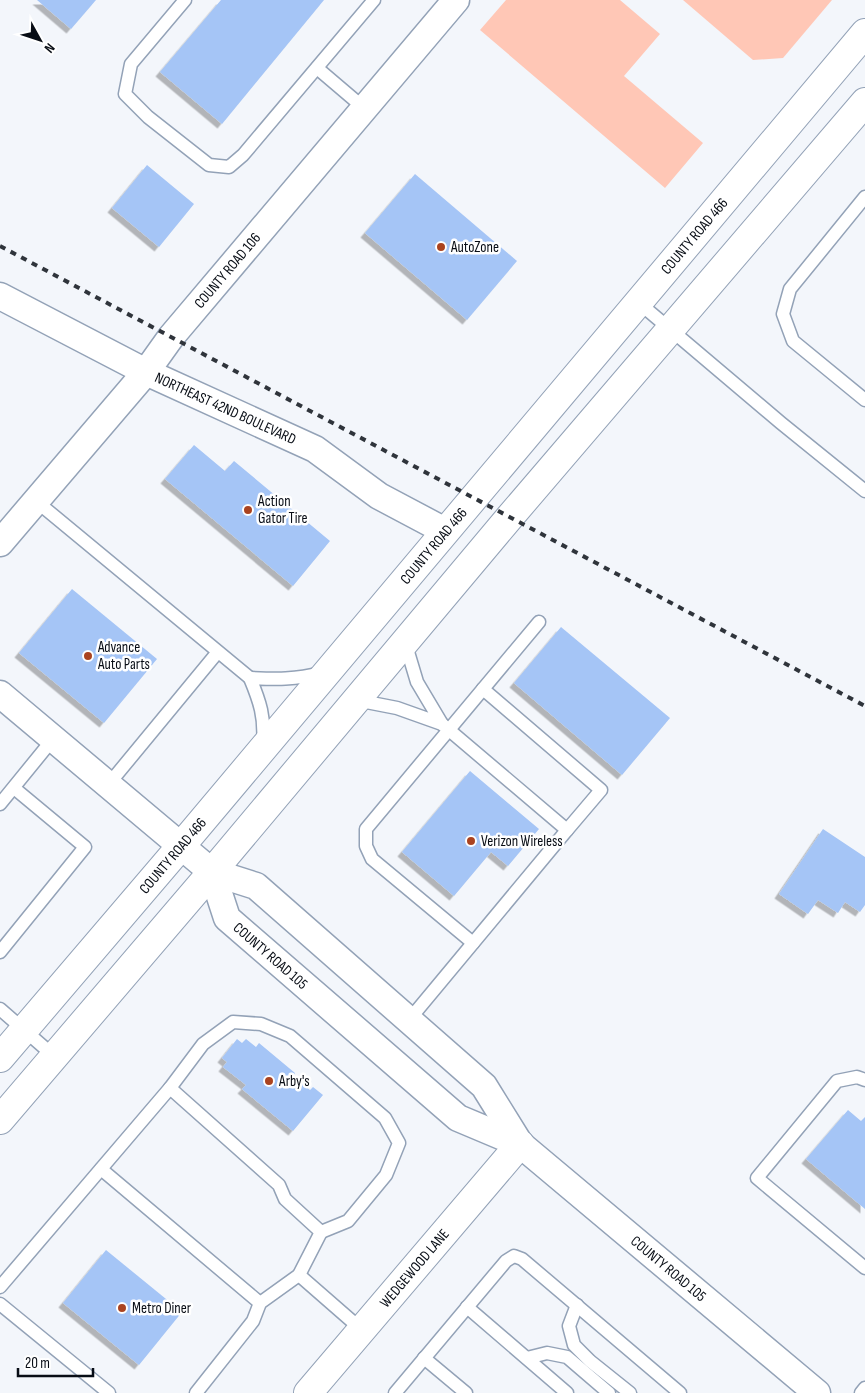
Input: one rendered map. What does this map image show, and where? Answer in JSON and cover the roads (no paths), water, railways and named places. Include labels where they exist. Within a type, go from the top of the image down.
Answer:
[{"type":"main road","name":"COUNTY ROAD 466","points":[[0,1058],[181,846],[865,32]]},
{"type":"main road","points":[[0,1120],[865,102]]},
{"type":"main road","name":"WEDGEWOOD LANE","points":[[308,1393],[520,1144]]},
{"type":"street","name":"COUNTY ROAD 106","points":[[0,543],[146,372],[171,336],[456,0]]},
{"type":"street","name":"NORTHEAST 42ND BOULEVARD","points":[[0,296],[146,372],[316,449],[379,496],[445,531]]},
{"type":"street","points":[[0,694],[212,872]]},
{"type":"street","name":"COUNTY ROAD 105","points":[[212,872],[256,886],[484,1086],[520,1144]]},
{"type":"street","name":"COUNTY ROAD 105","points":[[212,872],[227,918],[458,1118],[520,1144],[817,1393]]},
{"type":"lane","points":[[184,0],[131,64],[125,94],[148,117],[209,165],[229,167],[243,155],[374,0]]},
{"type":"lane","points":[[317,68],[364,108]]},
{"type":"lane","points":[[865,197],[790,289],[783,314],[793,341],[865,400]]},
{"type":"lane","points":[[638,302],[865,491]]},
{"type":"lane","points":[[36,501],[250,678],[261,704],[265,727],[263,748]]},
{"type":"lane","points":[[473,943],[372,859],[366,846],[366,829],[445,727],[483,689],[539,622]]},
{"type":"lane","points":[[405,642],[417,682],[445,727],[567,830]]},
{"type":"lane","points":[[108,785],[218,653]]},
{"type":"lane","points":[[250,678],[283,679],[306,677],[328,671]]},
{"type":"lane","points":[[409,1020],[602,790],[483,689]]},
{"type":"lane","points":[[356,700],[397,708],[445,727]]},
{"type":"lane","points":[[0,804],[53,739]]},
{"type":"lane","points":[[0,952],[86,847],[14,788]]},
{"type":"lane","points":[[0,1010],[54,1056]]},
{"type":"lane","points":[[0,1287],[170,1088],[203,1044],[233,1022],[261,1024],[290,1036],[385,1118],[399,1143],[386,1175],[348,1221],[321,1232],[299,1275],[260,1303],[253,1322],[196,1393]]},
{"type":"lane","points":[[865,1080],[857,1077],[837,1081],[757,1178],[865,1268]]},
{"type":"lane","points":[[170,1088],[279,1185],[284,1199],[321,1232]]},
{"type":"lane","points":[[101,1169],[260,1303]]},
{"type":"lane","points":[[395,1393],[506,1261],[514,1256],[522,1258],[680,1393]]},
{"type":"lane","points":[[299,1275],[362,1330]]},
{"type":"lane","points":[[0,1304],[109,1393]]},
{"type":"lane","points":[[576,1305],[570,1326],[574,1345],[590,1361],[630,1393]]},
{"type":"lane","points":[[467,1307],[567,1393]]},
{"type":"lane","points":[[527,1358],[547,1353],[567,1357],[609,1393]]},
{"type":"lane","points":[[424,1358],[466,1393]]},
{"type":"lane","points":[[861,1393],[865,1388]]},
{"type":"railway","points":[[0,246],[865,706]]},
{"type":"place","name":"AutoZone","points":[[441,247]]},
{"type":"place","name":"Action Gator Tire","points":[[248,510]]},
{"type":"place","name":"Advance Auto Parts","points":[[88,656]]},
{"type":"place","name":"Verizon Wireless","points":[[471,841]]},
{"type":"place","name":"Arby's","points":[[269,1081]]},
{"type":"place","name":"Metro Diner","points":[[122,1308]]}]
